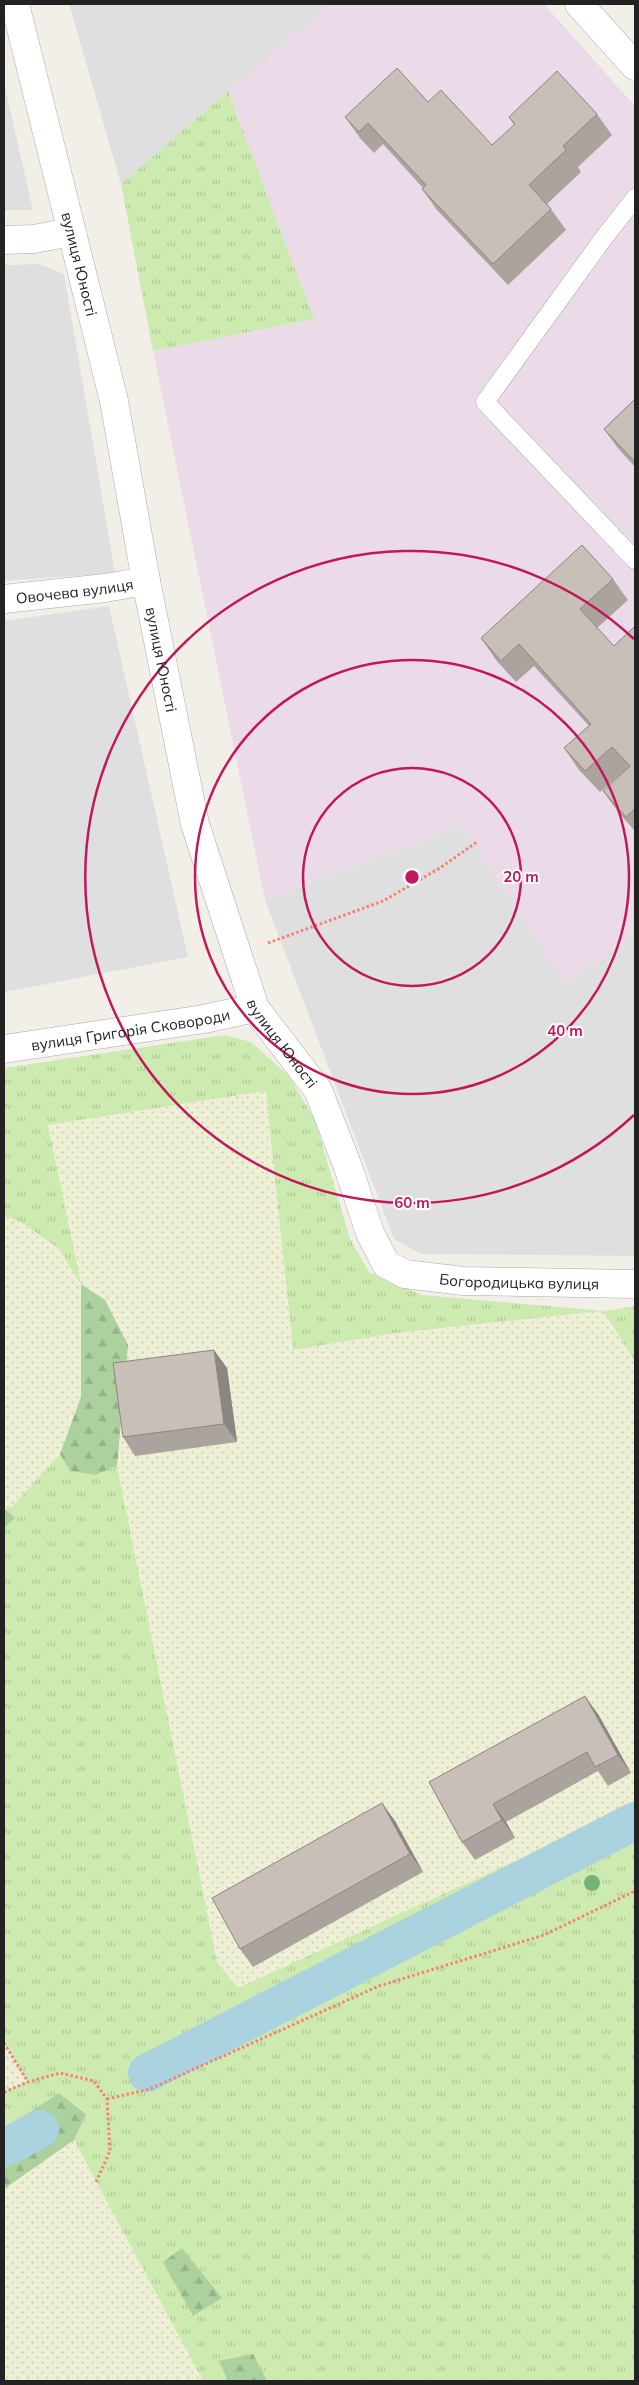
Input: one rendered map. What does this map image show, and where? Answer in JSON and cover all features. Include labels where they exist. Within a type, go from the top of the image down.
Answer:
[{"type":"street","name":"вулиця Юності","points":[[15,4],[114,401],[146,581],[195,824],[236,953],[256,1008],[318,1090],[348,1167],[370,1233],[386,1264],[405,1274]]},
{"type":"street","points":[[579,4],[635,66]]},
{"type":"street","points":[[4,240],[34,239],[71,232]]},
{"type":"street","name":"Овочева вулиця","points":[[4,599],[104,588],[146,581]]},
{"type":"street","name":"вулиця Григорія Сковороди","points":[[4,1049],[204,1019],[256,1008]]},
{"type":"street","name":"Богородицька вулиця","points":[[405,1274],[499,1283],[635,1284]]},
{"type":"lane","points":[[635,198],[603,238],[485,402],[635,560]]},
{"type":"path","points":[[236,953],[312,928],[384,901],[440,868],[477,842]]},
{"type":"path","points":[[107,2100],[150,2089],[379,1986],[544,1935],[635,1891]]},
{"type":"path","points":[[4,2043],[28,2082]]},
{"type":"path","points":[[4,2092],[28,2082],[60,2073],[94,2081],[107,2100],[110,2151],[96,2182]]},
{"type":"shaded area","points":[[69,4],[330,4],[121,184]]},
{"type":"shaded area","points":[[330,4],[544,4],[635,106],[635,932],[567,985],[463,826],[265,900],[153,351],[314,319],[228,91]]},
{"type":"shaded area","points":[[4,83],[33,210],[4,210]]},
{"type":"shaded area","points":[[39,264],[64,274],[115,573],[4,581],[4,265]]},
{"type":"shaded area","points":[[109,606],[188,957],[4,992],[4,621]]},
{"type":"shaded area","points":[[463,826],[567,985],[635,932],[635,1256],[421,1254],[394,1239],[265,900]]},
{"type":"green space","points":[[228,91],[314,319],[153,351],[121,184]]},
{"type":"green space","points":[[225,1035],[251,1042],[289,1076],[315,1120],[350,1239],[369,1272],[422,1295],[604,1311],[635,1306],[635,1361],[603,1311],[395,1333],[293,1350],[266,1091],[48,1125],[81,1284],[59,1249],[24,1224],[4,1215],[4,1068]]},
{"type":"green space","points":[[267,1091],[293,1350],[395,1333],[604,1311],[635,1361],[635,1806],[238,1988],[217,1962],[81,1288],[81,1397],[60,1454],[13,1506],[4,1511],[4,1215],[24,1224],[59,1249],[80,1282],[48,1125]]},
{"type":"green space","points":[[81,1284],[105,1300],[128,1345],[117,1466],[95,1475],[70,1471],[60,1454],[81,1397]]},
{"type":"green space","points":[[60,1454],[70,1471],[95,1475],[117,1466],[217,1962],[238,1988],[635,1806],[635,2381],[203,2381],[74,2140],[86,2113],[59,2093],[4,2129],[4,2092],[27,2081],[4,2043],[4,1511],[13,1506]]},
{"type":"green space","points":[[4,1508],[15,1518],[4,1528]]},
{"type":"green space","points":[[4,2043],[28,2082],[4,2092]]},
{"type":"green space","points":[[59,2093],[86,2114],[74,2140],[4,2189],[4,2129]]},
{"type":"green space","points":[[74,2140],[203,2381],[4,2381],[4,2189]]},
{"type":"green space","points":[[182,2248],[222,2298],[193,2316],[163,2262]]},
{"type":"green space","points":[[253,2354],[267,2381],[228,2381],[219,2361]]},
{"type":"building","points":[[397,68],[428,102],[441,90],[492,145],[515,124],[509,117],[557,71],[597,114],[563,146],[566,150],[529,185],[551,209],[493,264],[422,189],[426,185],[368,123],[359,132],[345,117]]},
{"type":"building","points":[[635,399],[635,462],[604,429]]},
{"type":"building","points":[[582,545],[613,579],[580,609],[614,646],[635,626],[635,809],[626,817],[603,791],[630,766],[612,747],[585,771],[564,748],[591,724],[519,644],[501,661],[481,638]]},
{"type":"building","points":[[214,1350],[224,1424],[123,1437],[113,1363]]},
{"type":"building","points":[[585,1696],[618,1755],[595,1767],[587,1752],[493,1804],[502,1820],[462,1842],[429,1782]]},
{"type":"building","points":[[382,1803],[410,1854],[240,1949],[212,1898]]},
{"type":"waterway","points":[[147,2073],[635,1821]]},
{"type":"waterway","points":[[4,2148],[40,2129]]}]
